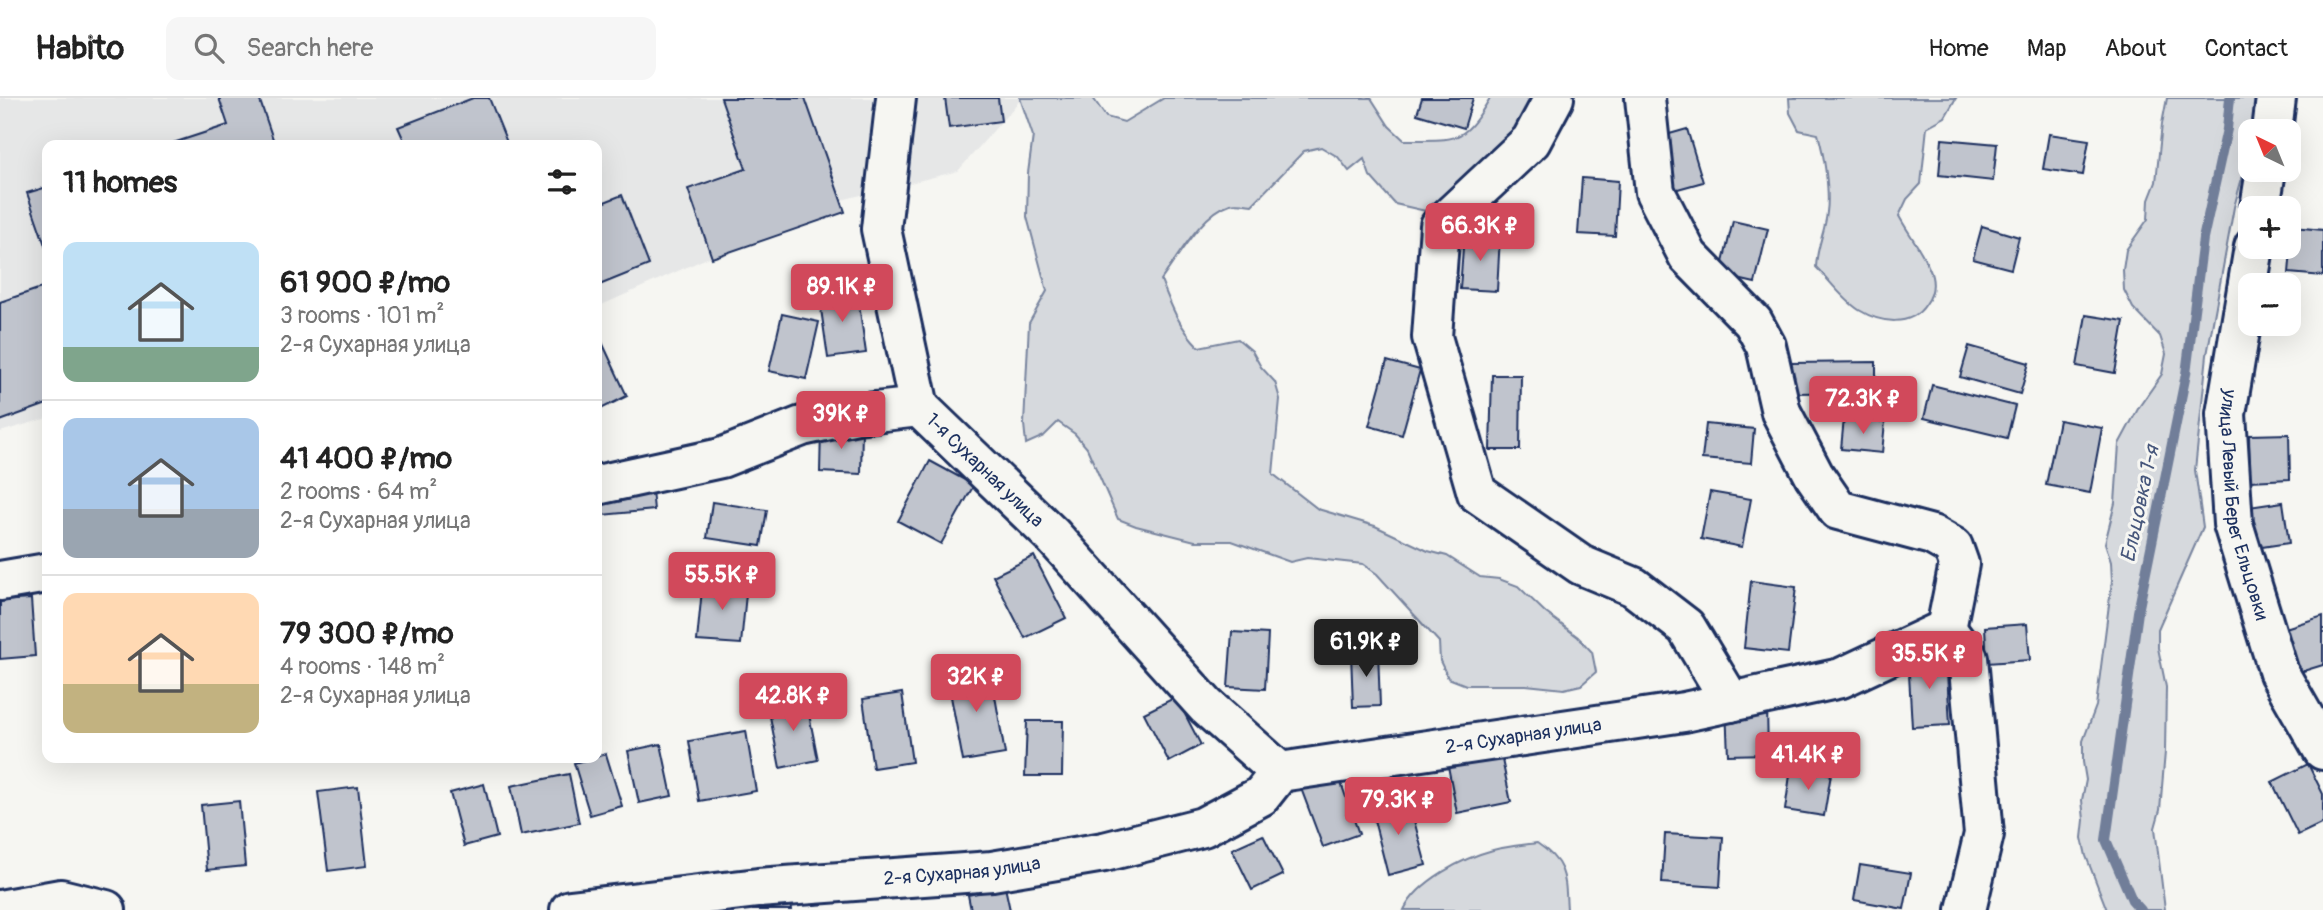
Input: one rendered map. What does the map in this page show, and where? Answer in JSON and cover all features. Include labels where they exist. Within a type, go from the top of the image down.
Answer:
[{"type":"street","points":[[895,98],[881,229],[919,407]]},
{"type":"street","points":[[1554,98],[1531,141],[1440,226],[1432,337],[1477,493],[1581,565],[1634,587],[1686,627],[1731,702]]},
{"type":"street","points":[[1645,98],[1655,192],[1688,256],[1753,322],[1766,346],[1781,412],[1814,475],[1838,510],[1932,535],[1953,547],[1959,564],[1946,629],[1968,658],[1984,834],[1966,910]]},
{"type":"street","points":[[2273,119],[2276,98]]},
{"type":"street","name":"улица Левый Берег Ельцовки","points":[[2252,259],[2226,414],[2233,524],[2279,673],[2323,750]]},
{"type":"street","name":"1-я Сухарная улица","points":[[602,484],[721,458],[803,426],[857,414],[919,407],[1052,535],[1206,706],[1280,772]]},
{"type":"street","points":[[0,581],[42,574]]},
{"type":"street","name":"2-я Сухарная улица","points":[[570,910],[758,888],[992,871],[1104,852],[1203,827],[1261,796],[1280,772],[1670,714],[1731,702],[1841,678],[1946,629]]},
{"type":"street","points":[[0,910],[61,899],[106,910]]},
{"type":"shaded area","points":[[0,98],[1022,98],[958,171],[833,202],[602,305],[602,140],[42,140],[42,419],[0,432]]},
{"type":"shaded area","points":[[1020,98],[1093,98],[1106,117],[1124,122],[1164,98],[1371,98],[1389,126],[1404,140],[1435,140],[1456,137],[1464,132],[1472,125],[1490,98],[1564,98],[1430,212],[1395,204],[1370,176],[1364,159],[1349,171],[1338,157],[1321,147],[1304,151],[1252,205],[1230,204],[1210,216],[1191,237],[1161,280],[1181,324],[1199,347],[1238,339],[1252,351],[1261,367],[1275,382],[1280,399],[1273,474],[1318,509],[1375,526],[1428,551],[1447,556],[1480,577],[1499,579],[1518,586],[1592,652],[1596,672],[1581,685],[1564,689],[1526,685],[1466,685],[1448,678],[1440,661],[1439,642],[1377,574],[1363,564],[1307,558],[1290,562],[1232,541],[1195,541],[1136,526],[1118,519],[1087,448],[1075,434],[1058,422],[1044,436],[1026,444],[1024,424],[1029,323],[1047,291],[1027,217],[1028,173],[1033,136]]},
{"type":"shaded area","points":[[1789,98],[1956,98],[1945,117],[1927,127],[1921,184],[1907,199],[1899,216],[1926,261],[1933,282],[1929,300],[1920,312],[1912,317],[1885,320],[1859,310],[1847,301],[1816,267],[1828,203],[1824,162],[1818,134],[1799,130],[1790,113]]},
{"type":"shaded area","points":[[2167,98],[2263,98],[2259,119],[2238,119],[2238,182],[2241,182],[2207,355],[2195,470],[2203,527],[2158,629],[2158,648],[2166,687],[2165,752],[2160,810],[2155,828],[2165,910],[2107,910],[2086,856],[2082,838],[2082,800],[2086,780],[2083,741],[2096,706],[2112,581],[2111,562],[2105,543],[2115,503],[2119,444],[2139,407],[2162,374],[2166,354],[2160,336],[2133,308],[2124,290],[2123,270],[2126,250],[2148,219],[2149,200],[2156,182]]},
{"type":"shaded area","points":[[1537,843],[1559,864],[1566,888],[1567,910],[1404,910],[1430,880],[1455,865],[1493,850]]},
{"type":"building","points":[[219,98],[259,98],[273,140],[182,140],[228,125]]},
{"type":"building","points":[[473,98],[489,98],[506,140],[404,140],[398,127]]},
{"type":"building","points":[[721,98],[805,98],[845,212],[712,258],[688,189],[746,169]]},
{"type":"building","points":[[945,98],[998,98],[1001,121],[949,128]]},
{"type":"building","points":[[1422,98],[1473,98],[1464,128],[1417,114]]},
{"type":"building","points":[[1687,129],[1703,182],[1667,192],[1652,139]]},
{"type":"building","points":[[2049,134],[2089,140],[2083,175],[2043,169]]},
{"type":"building","points":[[1942,139],[1997,144],[1993,181],[1939,175]]},
{"type":"building","points":[[1582,178],[1618,181],[1615,236],[1578,234]]},
{"type":"building","points":[[42,188],[42,236],[27,193]]},
{"type":"building","points":[[622,195],[649,265],[602,284],[602,203]]},
{"type":"building","points":[[1733,221],[1768,229],[1755,283],[1720,275]]},
{"type":"building","points":[[1982,226],[2019,237],[2011,269],[1973,259]]},
{"type":"building","points":[[2301,228],[2323,230],[2323,276],[2289,273],[2290,259],[2301,259]]},
{"type":"building","points":[[1464,234],[1500,236],[1497,291],[1460,289]]},
{"type":"building","points":[[42,288],[42,406],[0,421],[0,302]]},
{"type":"building","points":[[857,290],[866,353],[828,358],[819,295]]},
{"type":"building","points":[[782,314],[819,322],[806,379],[769,371]]},
{"type":"building","points":[[2086,315],[2124,321],[2115,373],[2077,366]]},
{"type":"building","points":[[602,342],[627,396],[602,408]]},
{"type":"building","points":[[1969,346],[2029,363],[2020,394],[1960,377]]},
{"type":"building","points":[[1387,361],[1420,370],[1402,435],[1369,426]]},
{"type":"building","points":[[1876,362],[1876,392],[1792,393],[1791,363]]},
{"type":"building","points":[[1492,375],[1521,375],[1520,450],[1490,450]]},
{"type":"building","points":[[1932,385],[2015,406],[2007,438],[1924,418]]},
{"type":"building","points":[[1844,418],[1885,422],[1882,453],[1841,449]]},
{"type":"building","points":[[2059,420],[2102,428],[2090,493],[2046,485]]},
{"type":"building","points":[[1706,424],[1754,429],[1751,463],[1702,459]]},
{"type":"building","points":[[821,429],[862,430],[861,474],[820,472]]},
{"type":"building","points":[[2289,434],[2290,479],[2250,481],[2249,435]]},
{"type":"building","points":[[930,461],[974,485],[941,544],[898,521]]},
{"type":"building","points":[[651,480],[654,510],[602,515],[602,485]]},
{"type":"building","points":[[1710,492],[1751,499],[1742,547],[1701,539]]},
{"type":"building","points":[[712,502],[767,510],[761,546],[707,538]]},
{"type":"building","points":[[2283,502],[2289,543],[2255,548],[2249,507]]},
{"type":"building","points":[[1034,556],[1066,618],[1025,638],[993,576]]},
{"type":"building","points":[[703,579],[747,584],[741,644],[697,641]]},
{"type":"building","points":[[1751,581],[1796,587],[1788,653],[1744,648]]},
{"type":"building","points":[[31,599],[35,656],[0,659],[0,601]]},
{"type":"building","points":[[2323,616],[2323,665],[2287,676],[2273,632]]},
{"type":"building","points":[[2027,624],[2030,660],[1987,663],[1985,627]]},
{"type":"building","points":[[1232,632],[1268,634],[1265,689],[1228,687]]},
{"type":"building","points":[[1378,651],[1380,706],[1353,707],[1351,653]]},
{"type":"building","points":[[1946,655],[1950,725],[1912,727],[1908,657]]},
{"type":"building","points":[[990,667],[1005,754],[963,761],[947,675]]},
{"type":"building","points":[[902,693],[912,762],[873,768],[863,699]]},
{"type":"building","points":[[1176,697],[1201,745],[1169,762],[1144,713]]},
{"type":"building","points":[[806,699],[818,760],[780,768],[768,706]]},
{"type":"building","points":[[1767,707],[1768,754],[1728,755],[1726,708]]},
{"type":"building","points":[[1027,721],[1063,721],[1062,776],[1025,776]]},
{"type":"building","points":[[746,731],[756,791],[699,801],[689,741]]},
{"type":"building","points":[[661,744],[672,796],[639,803],[628,751]]},
{"type":"building","points":[[606,754],[622,806],[590,815],[574,763],[602,763],[602,755]]},
{"type":"building","points":[[1501,755],[1511,802],[1457,813],[1448,766]]},
{"type":"building","points":[[2308,764],[2323,794],[2323,823],[2298,835],[2272,782]]},
{"type":"building","points":[[1791,768],[1831,774],[1824,816],[1785,810]]},
{"type":"building","points":[[1336,769],[1359,834],[1323,847],[1299,783]]},
{"type":"building","points":[[569,774],[579,823],[521,835],[511,786]]},
{"type":"building","points":[[484,784],[497,837],[464,846],[450,793]]},
{"type":"building","points":[[358,787],[367,866],[328,871],[318,792]]},
{"type":"building","points":[[1408,798],[1426,865],[1388,875],[1371,808]]},
{"type":"building","points":[[239,801],[245,866],[207,870],[201,805]]},
{"type":"building","points":[[1665,834],[1723,837],[1720,887],[1662,883]]},
{"type":"building","points":[[1263,835],[1283,875],[1252,890],[1232,849]]},
{"type":"building","points":[[1860,865],[1911,873],[1904,909],[1854,900]]},
{"type":"building","points":[[1005,887],[1010,910],[971,910],[968,895]]},
{"type":"building","points":[[791,900],[792,910],[753,910],[753,905]]},
{"type":"waterway","name":"Ельцовка 1-я","points":[[2141,910],[2132,900],[2106,840],[2138,612],[2186,374],[2203,239],[2227,129],[2230,98]]}]
